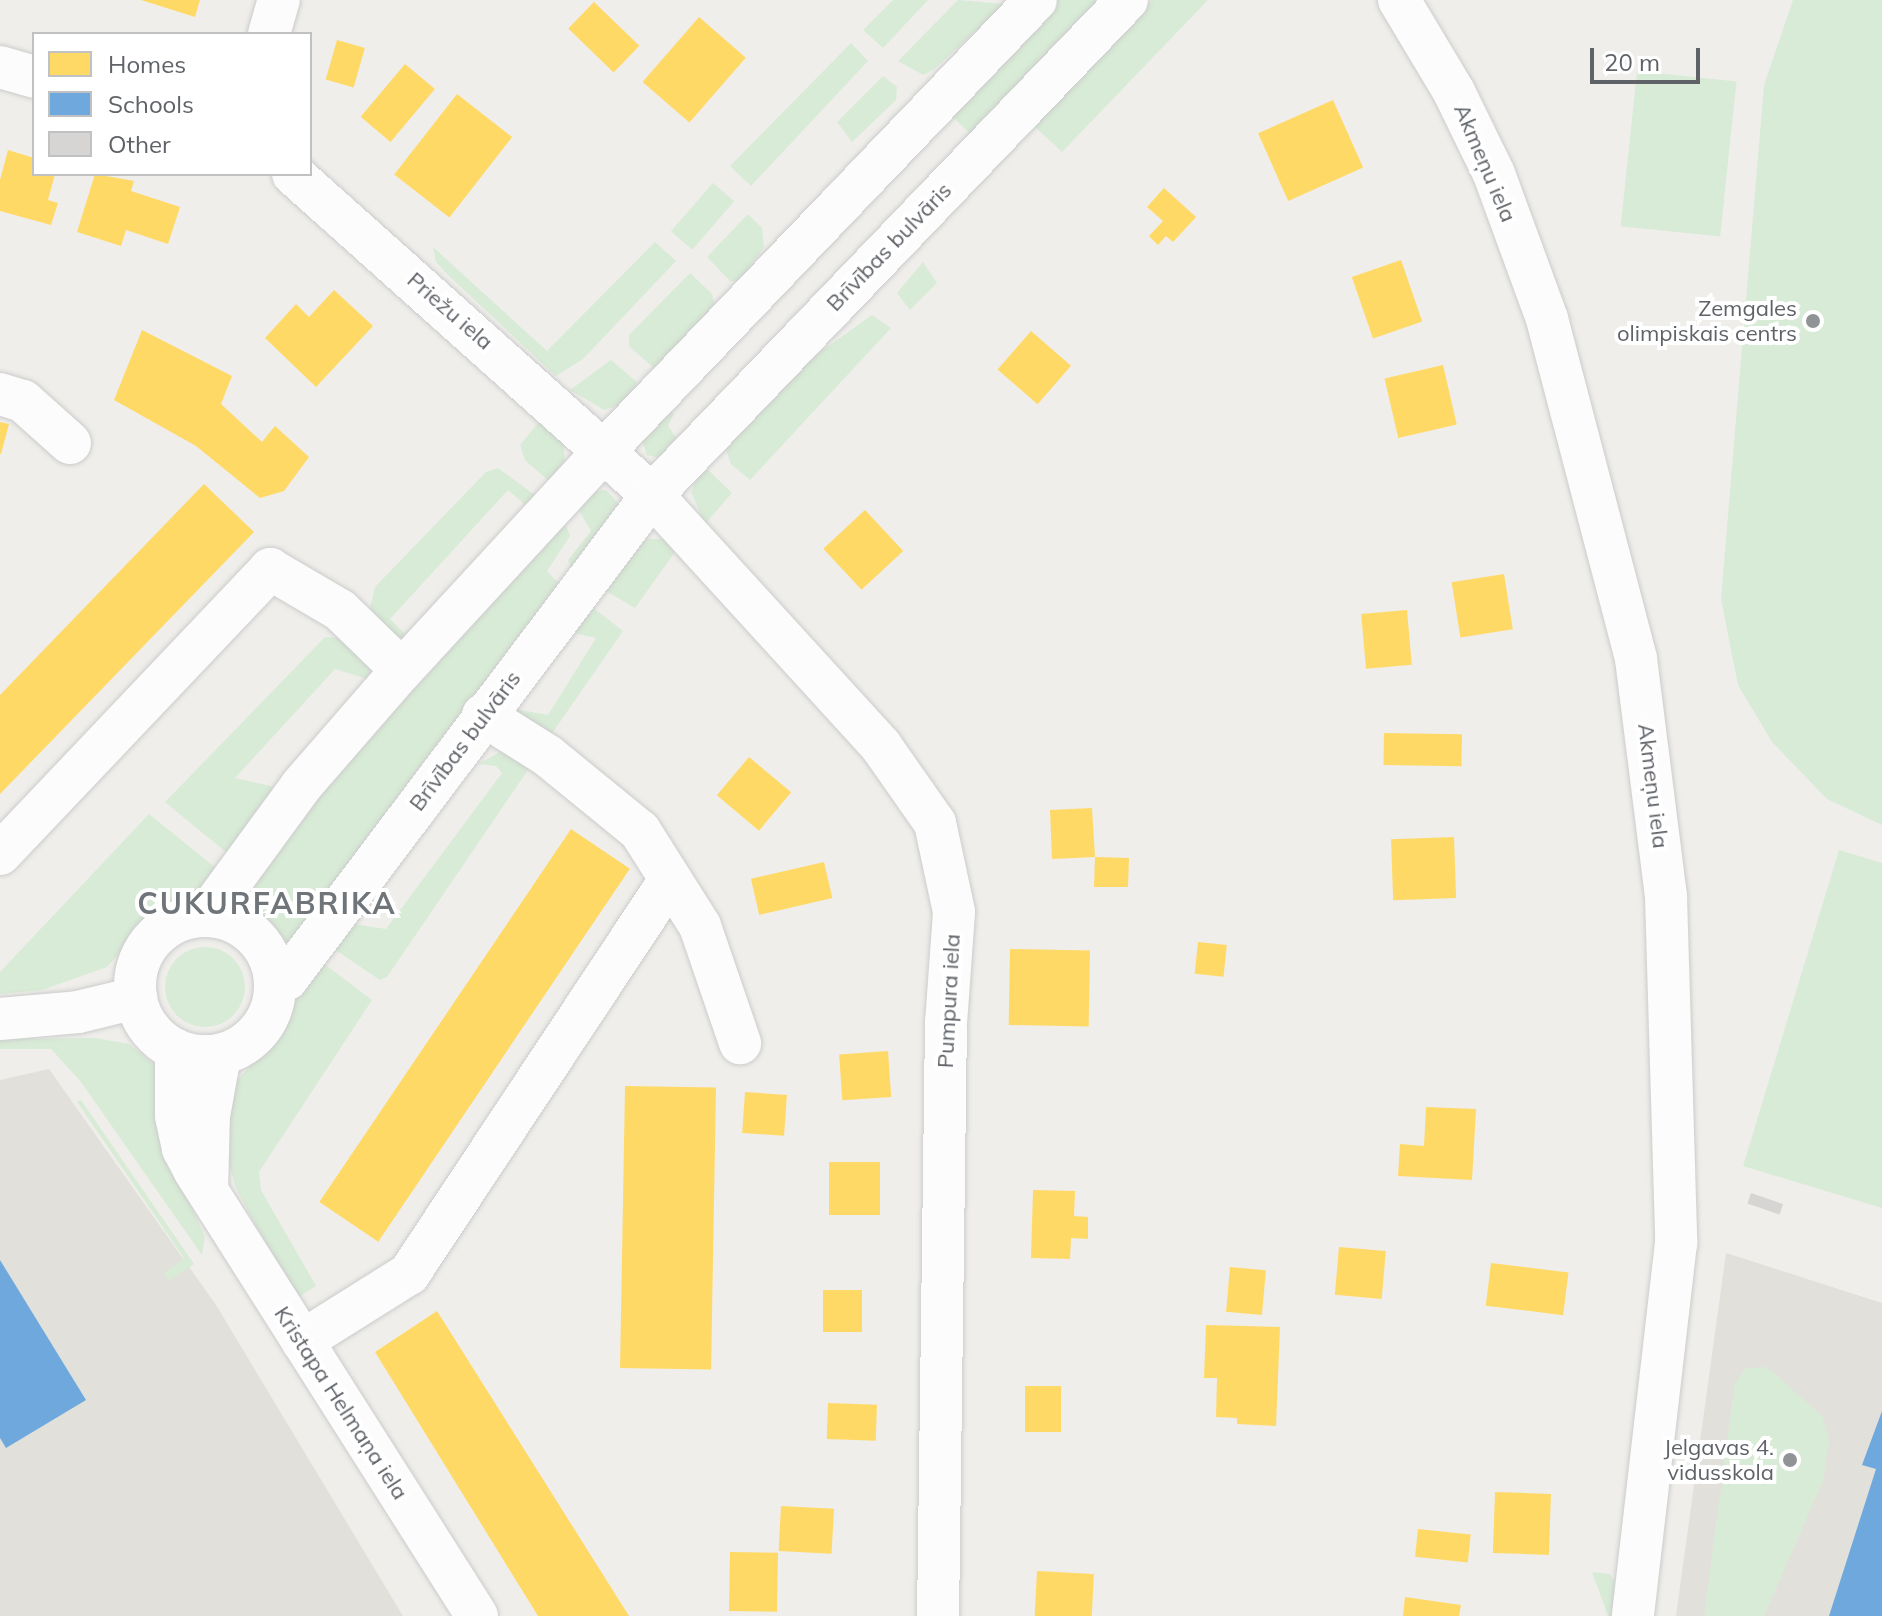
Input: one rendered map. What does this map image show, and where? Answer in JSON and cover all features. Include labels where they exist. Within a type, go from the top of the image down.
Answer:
[{"type":"street","points":[[270,32],[279,0]]},
{"type":"street","points":[[206,916],[301,786],[402,670],[605,450],[1036,0]]},
{"type":"street","name":"Brīvības bulvāris","points":[[220,1055],[250,1041],[270,1016],[276,985],[287,979],[483,715],[652,495],[1127,0]]},
{"type":"street","name":"Akmeņu iela","points":[[1399,0],[1454,92],[1494,174],[1547,319],[1622,591],[1640,689],[1666,896],[1676,1243],[1633,1616]]},
{"type":"street","points":[[0,67],[32,76]]},
{"type":"street","name":"Priežu iela","points":[[295,176],[605,450]]},
{"type":"street","points":[[0,394],[23,401],[70,443]]},
{"type":"street","points":[[605,450],[652,495]]},
{"type":"street","name":"Pumpura iela","points":[[652,495],[881,746],[935,823],[954,912],[945,1054],[938,1616]]},
{"type":"street","points":[[0,854],[270,569],[340,610],[402,670]]},
{"type":"street","points":[[483,715],[548,756],[640,831],[700,926],[740,1043]]},
{"type":"street","points":[[302,1341],[409,1274],[670,879]]},
{"type":"street","points":[[207,1190],[211,1101],[220,1055],[176,1050],[150,1029],[136,998],[137,973],[145,950],[161,932],[182,920],[206,916],[233,921],[255,937],[270,959],[276,985]]},
{"type":"street","points":[[0,1019],[78,1012],[136,998]]},
{"type":"street","name":"Kristapa Helmaņa iela","points":[[176,1050],[176,1116],[183,1149],[475,1615]]},
{"type":"shaded area","points":[[49,1069],[216,1305],[403,1616],[0,1616],[0,1080]]},
{"type":"shaded area","name":"Jelgavas 4. vidusskola","points":[[1726,1253],[1882,1303],[1882,1616],[1676,1616]]},
{"type":"green space","points":[[893,0],[928,0],[883,48],[863,30]]},
{"type":"green space","points":[[958,0],[1005,4],[933,70],[923,75],[898,61]]},
{"type":"green space","points":[[1058,0],[1105,0],[972,135],[949,114]]},
{"type":"green space","points":[[1152,0],[1208,0],[1062,152],[1031,123]]},
{"type":"green space","name":"Zemgales olimpiskais centrs","points":[[1793,0],[1882,0],[1882,825],[1827,799],[1772,742],[1738,685],[1721,599],[1764,85]]},
{"type":"green space","points":[[851,43],[868,61],[751,186],[730,166]]},
{"type":"green space","points":[[1637,71],[1736,81],[1720,237],[1621,226]]},
{"type":"green space","points":[[883,76],[897,87],[896,100],[852,142],[837,122]]},
{"type":"green space","points":[[713,183],[734,201],[692,250],[671,231]]},
{"type":"green space","points":[[748,214],[762,228],[764,247],[740,281],[730,281],[707,257]]},
{"type":"green space","points":[[655,242],[676,261],[583,359],[556,376],[449,276],[436,262],[433,247],[547,351]]},
{"type":"green space","points":[[923,262],[937,283],[910,310],[897,293]]},
{"type":"green space","points":[[690,273],[712,294],[715,307],[655,369],[629,346],[629,335]]},
{"type":"green space","points":[[872,315],[891,328],[750,480],[731,464],[725,447],[809,360]]},
{"type":"green space","points":[[611,360],[638,383],[620,405],[604,410],[570,390]]},
{"type":"green space","points":[[668,407],[674,414],[668,426],[679,442],[660,458],[647,455],[641,437]]},
{"type":"green space","points":[[544,416],[563,444],[565,460],[551,483],[525,460],[520,445]]},
{"type":"green space","points":[[703,465],[732,493],[705,524],[691,492]]},
{"type":"green space","points":[[498,468],[539,498],[530,509],[508,490],[390,619],[410,639],[399,643],[368,617],[375,587],[486,472]]},
{"type":"green space","points":[[606,490],[621,506],[571,569],[568,560],[591,531],[577,507],[595,491]]},
{"type":"green space","points":[[565,523],[570,536],[547,571],[562,587],[288,952],[275,932],[233,901],[320,793]]},
{"type":"green space","points":[[647,539],[663,539],[675,552],[635,608],[599,587],[632,548]]},
{"type":"green space","points":[[586,602],[623,631],[546,742],[519,726],[515,709],[548,715],[596,638],[565,631]]},
{"type":"green space","points":[[325,637],[341,638],[368,661],[371,680],[335,669],[235,778],[275,787],[232,857],[165,802]]},
{"type":"green space","points":[[504,750],[534,761],[387,977],[380,980],[331,947],[353,924],[386,929],[502,773],[496,766],[478,764]]},
{"type":"green space","points":[[149,814],[222,873],[204,893],[154,914],[107,967],[42,990],[0,994],[0,972]]},
{"type":"green space","points":[[1839,850],[1882,863],[1882,1208],[1743,1166]]},
{"type":"green space","points":[[197,947],[213,947],[234,958],[245,979],[245,995],[234,1016],[213,1027],[197,1027],[183,1021],[171,1009],[165,995],[165,979],[171,965],[183,953]]},
{"type":"green space","points":[[319,960],[372,1000],[259,1172],[261,1190],[316,1286],[295,1299],[236,1188],[222,1140],[234,1083],[282,1034],[296,995]]},
{"type":"green space","points":[[95,1038],[129,1044],[155,1065],[176,1173],[205,1237],[202,1255],[81,1082],[51,1049],[0,1049],[0,1039]]},
{"type":"green space","points":[[81,1100],[194,1264],[169,1281],[164,1273],[184,1258],[77,1102]]},
{"type":"green space","points":[[1767,1367],[1822,1416],[1829,1441],[1823,1481],[1764,1616],[1704,1616],[1735,1384],[1746,1368]]},
{"type":"green space","points":[[1592,1572],[1610,1574],[1617,1586],[1613,1616],[1608,1616]]},
{"type":"building: Homes","points":[[141,0],[200,0],[195,17]]},
{"type":"building: Homes","points":[[594,2],[639,46],[614,72],[568,29]]},
{"type":"building: Homes","points":[[699,17],[746,58],[689,123],[643,82]]},
{"type":"building: Homes","points":[[337,40],[365,48],[354,87],[326,79]]},
{"type":"building: Homes","points":[[405,64],[435,89],[391,142],[361,117]]},
{"type":"building: Homes","points":[[457,94],[512,137],[449,217],[394,174]]},
{"type":"building: Homes","points":[[1333,100],[1363,168],[1288,201],[1258,133]]},
{"type":"building: Homes","points":[[8,150],[32,157],[32,176],[54,176],[48,200],[58,203],[51,225],[0,211],[0,180]]},
{"type":"building: Homes","points":[[94,176],[134,181],[131,191],[180,207],[168,244],[126,230],[121,246],[77,232]]},
{"type":"building: Homes","points":[[1164,188],[1196,217],[1173,242],[1166,236],[1158,245],[1149,236],[1163,221],[1147,207]]},
{"type":"building: Homes","points":[[1401,260],[1422,321],[1373,338],[1352,277]]},
{"type":"building: Homes","points":[[334,290],[373,326],[316,387],[265,338],[296,304],[309,317]]},
{"type":"building: Homes","points":[[142,330],[232,376],[221,404],[262,442],[275,426],[309,457],[284,491],[260,498],[196,446],[114,400]]},
{"type":"building: Homes","points":[[1031,331],[1071,366],[1038,404],[998,369]]},
{"type":"building: Homes","points":[[1443,365],[1457,424],[1398,438],[1385,378]]},
{"type":"building: Homes","points":[[0,422],[9,424],[1,454],[0,454]]},
{"type":"building: Homes","points":[[204,484],[254,532],[0,794],[0,695]]},
{"type":"building: Homes","points":[[865,510],[903,551],[862,590],[823,549]]},
{"type":"building: Homes","points":[[1504,574],[1513,629],[1460,638],[1452,582]]},
{"type":"building: Homes","points":[[1407,610],[1412,665],[1366,669],[1361,614]]},
{"type":"building: Homes","points":[[1384,733],[1462,734],[1461,766],[1383,765]]},
{"type":"building: Homes","points":[[749,757],[791,792],[759,831],[717,795]]},
{"type":"building: Homes","points":[[1092,808],[1095,857],[1052,859],[1050,810]]},
{"type":"building: Homes","points":[[571,829],[630,869],[378,1242],[319,1202]]},
{"type":"building: Homes","points":[[1454,837],[1456,898],[1393,900],[1391,839]]},
{"type":"building: Homes","points":[[1095,857],[1129,858],[1128,887],[1094,887]]},
{"type":"building: Homes","points":[[824,862],[832,898],[759,915],[751,879]]},
{"type":"building: Homes","points":[[1198,942],[1227,945],[1223,977],[1195,974]]},
{"type":"building: Homes","points":[[1010,949],[1090,950],[1089,1026],[1009,1025]]},
{"type":"building: Homes","points":[[888,1051],[891,1097],[842,1100],[839,1054]]},
{"type":"building: Homes","points":[[625,1086],[716,1088],[711,1370],[620,1368]]},
{"type":"building: Homes","points":[[745,1092],[787,1095],[784,1136],[742,1133]]},
{"type":"building: Homes","points":[[1426,1107],[1476,1109],[1472,1180],[1398,1176],[1400,1144],[1424,1146]]},
{"type":"building: Homes","points":[[829,1162],[880,1162],[880,1215],[829,1215]]},
{"type":"building: Homes","points":[[1033,1190],[1075,1191],[1074,1216],[1088,1217],[1088,1239],[1071,1238],[1070,1259],[1031,1258]]},
{"type":"building: Homes","points":[[1339,1247],[1386,1251],[1382,1299],[1335,1295]]},
{"type":"building: Homes","points":[[1491,1263],[1568,1273],[1563,1315],[1486,1306]]},
{"type":"building: Homes","points":[[1230,1267],[1266,1270],[1262,1315],[1226,1312]]},
{"type":"building: Homes","points":[[823,1290],[862,1290],[862,1332],[823,1332]]},
{"type":"building: Homes","points":[[437,1311],[629,1616],[538,1616],[375,1352]]},
{"type":"building: Homes","points":[[1206,1325],[1280,1327],[1276,1426],[1237,1424],[1237,1418],[1216,1417],[1217,1378],[1204,1378]]},
{"type":"building: Homes","points":[[1025,1386],[1061,1386],[1061,1432],[1025,1432]]},
{"type":"building: Homes","points":[[828,1403],[877,1405],[876,1441],[827,1439]]},
{"type":"building: Homes","points":[[1495,1492],[1551,1494],[1549,1555],[1493,1553]]},
{"type":"building: Homes","points":[[781,1506],[834,1509],[832,1554],[779,1551]]},
{"type":"building: Homes","points":[[1418,1529],[1471,1535],[1468,1562],[1415,1557]]},
{"type":"building: Homes","points":[[730,1552],[778,1553],[777,1612],[729,1611]]},
{"type":"building: Homes","points":[[1037,1571],[1094,1574],[1092,1616],[1035,1616]]},
{"type":"building: Homes","points":[[1405,1597],[1461,1605],[1459,1616],[1403,1616]]},
{"type":"building: Schools","points":[[0,1260],[86,1400],[6,1448],[0,1438]]},
{"type":"building: Schools","points":[[1882,1411],[1882,1616],[1829,1616],[1876,1469],[1862,1465]]},
{"type":"building: Other","points":[[1751,1193],[1783,1204],[1780,1214],[1747,1203]]},
{"type":"place","name":"Zemgales olimpiskais centrs","points":[[1813,321]]},
{"type":"place","name":"Jelgavas 4. vidusskola","points":[[1790,1460]]},
{"type":"district","name":"CUKURFABRIKA","points":[[267,903]]}]
